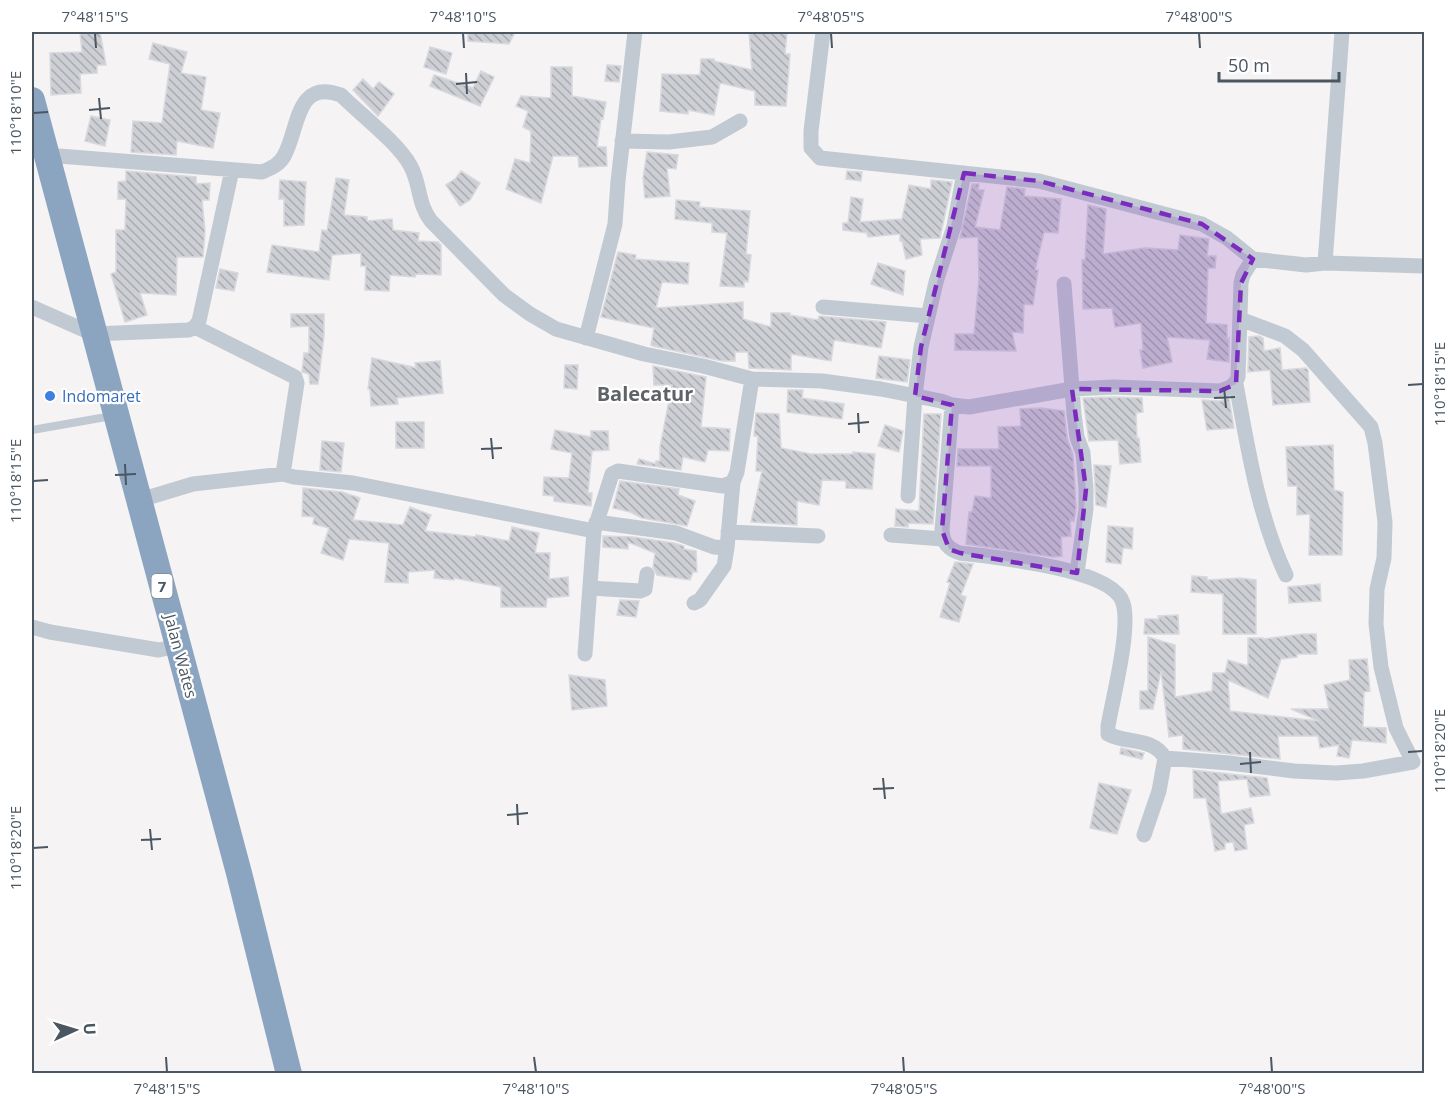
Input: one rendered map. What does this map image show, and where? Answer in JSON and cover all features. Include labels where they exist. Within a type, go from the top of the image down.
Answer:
[{"type":"highway","name":"Jalan Wates","points":[[32,100],[239,873],[289,1074]]},
{"type":"street","points":[[586,338],[615,224],[635,32]]},
{"type":"street","points":[[824,32],[811,130],[811,148],[820,158],[1039,181],[1202,224],[1227,238],[1253,259],[1306,265],[1325,263],[1425,266]]},
{"type":"street","points":[[1325,263],[1342,32]]},
{"type":"street","points":[[46,155],[262,172],[275,167],[284,157],[304,101],[322,92],[331,91],[341,95],[397,148],[409,163],[417,180],[423,211],[431,221],[504,295],[556,329],[752,379],[822,381],[969,407],[1072,389],[1114,387],[1220,391],[1236,384]]},
{"type":"street","points":[[622,141],[669,142],[712,137],[740,121]]},
{"type":"street","points":[[32,307],[93,334],[189,330],[195,327],[199,321],[232,170]]},
{"type":"street","points":[[908,496],[921,347],[936,282],[954,226],[964,173]]},
{"type":"street","points":[[1253,259],[1241,283],[1236,384],[1264,518],[1286,575]]},
{"type":"street","points":[[1064,284],[1077,437],[1082,449],[1086,489],[1085,518],[1077,573]]},
{"type":"street","points":[[823,307],[928,316]]},
{"type":"street","points":[[1165,758],[1336,773],[1364,771],[1413,762],[1396,729],[1381,667],[1376,624],[1385,522],[1376,443],[1371,427],[1303,350],[1286,336],[1240,319]]},
{"type":"street","points":[[195,327],[295,377],[297,383],[283,474]]},
{"type":"street","points":[[694,603],[700,600],[724,566],[733,482],[737,472],[752,379]]},
{"type":"street","points":[[952,405],[943,539],[949,549],[960,553],[1051,566],[1077,573],[1112,588],[1119,594],[1123,603],[1123,649],[1108,734],[1147,744],[1162,752],[1165,758],[1159,790],[1144,836]]},
{"type":"street","points":[[585,654],[595,527],[609,480],[615,472],[723,486],[733,482]]},
{"type":"street","points":[[140,500],[193,484],[283,474],[353,483],[595,527],[676,533],[714,547],[727,548]]},
{"type":"street","points":[[728,532],[818,536]]},
{"type":"street","points":[[891,535],[943,539]]},
{"type":"street","points":[[590,588],[640,591],[645,589],[647,574]]},
{"type":"street","points":[[32,627],[159,650],[177,645]]},
{"type":"lane","points":[[32,430],[116,415]]},
{"type":"highlighted area","points":[[964,173],[1039,181],[1202,224],[1253,259],[1241,283],[1236,384],[1220,391],[1072,389],[1086,489],[1077,573],[960,553],[949,549],[942,530],[952,405],[915,396],[921,347]]},
{"type":"building","points":[[80,32],[100,32],[106,65],[97,65],[97,73],[80,74],[81,93],[51,95],[50,53],[82,52]]},
{"type":"building","points":[[468,32],[515,32],[509,44],[468,41]]},
{"type":"building","points":[[749,32],[787,32],[785,54],[790,54],[786,106],[755,105],[755,91],[720,83],[714,115],[688,110],[688,114],[660,111],[662,74],[700,75],[701,59],[714,59],[714,61],[752,70]]},
{"type":"building","points":[[153,43],[187,52],[181,73],[206,77],[201,110],[220,113],[213,148],[177,141],[176,155],[131,152],[133,121],[162,123],[170,64],[149,59]]},
{"type":"building","points":[[430,47],[452,53],[446,74],[424,67]]},
{"type":"building","points":[[607,65],[621,66],[619,82],[605,81]]},
{"type":"building","points":[[551,67],[572,67],[572,96],[606,102],[597,147],[606,147],[607,166],[579,167],[578,156],[553,156],[541,203],[506,189],[515,159],[530,163],[531,131],[523,127],[528,111],[516,106],[521,96],[551,98]]},
{"type":"building","points":[[481,71],[494,77],[480,106],[430,86],[434,75],[473,88]]},
{"type":"building","points":[[363,79],[373,89],[379,82],[394,94],[378,116],[353,90]]},
{"type":"building","points":[[91,116],[110,120],[105,146],[85,141]]},
{"type":"building","points":[[647,152],[678,155],[676,169],[667,168],[670,196],[645,198],[643,178]]},
{"type":"building","points":[[126,171],[196,177],[196,184],[210,183],[209,200],[202,200],[205,231],[203,257],[177,257],[176,295],[140,293],[147,315],[125,322],[111,274],[116,272],[116,230],[125,230],[126,199],[118,199],[118,182],[126,181]]},
{"type":"building","points":[[461,171],[480,183],[470,200],[460,206],[446,185]]},
{"type":"building","points":[[847,171],[862,172],[861,181],[846,179]]},
{"type":"building","points":[[336,178],[349,180],[344,215],[367,217],[367,221],[392,219],[393,230],[419,233],[418,241],[438,242],[441,245],[441,275],[416,274],[415,277],[390,275],[389,291],[365,290],[366,266],[361,266],[361,253],[332,255],[329,280],[267,272],[272,245],[319,252],[322,230],[327,231]]},
{"type":"building","points":[[280,180],[306,182],[304,225],[284,226],[284,199],[279,199]]},
{"type":"building","points":[[931,180],[952,182],[940,238],[920,239],[922,255],[906,259],[900,234],[868,237],[867,233],[843,230],[843,223],[848,223],[851,197],[863,199],[860,222],[902,219],[909,185],[931,189]]},
{"type":"building","points":[[972,184],[979,184],[978,190],[984,190],[975,227],[1000,230],[1007,187],[1025,189],[1024,196],[1061,199],[1058,233],[1044,232],[1035,270],[1038,270],[1033,305],[1024,304],[1023,333],[1012,332],[1016,351],[955,350],[955,334],[974,334],[979,279],[978,237],[960,238]]},
{"type":"building","points":[[676,200],[700,202],[699,207],[750,211],[746,254],[751,255],[748,282],[744,281],[744,287],[720,286],[727,233],[712,232],[712,223],[675,219]]},
{"type":"building","points":[[1088,205],[1106,209],[1103,254],[1145,248],[1178,250],[1180,235],[1209,239],[1207,256],[1216,256],[1215,268],[1208,268],[1206,323],[1227,325],[1229,362],[1207,359],[1210,340],[1167,337],[1172,362],[1143,368],[1140,350],[1143,350],[1141,323],[1115,327],[1112,308],[1083,309],[1082,260],[1085,260]]},
{"type":"building","points":[[618,252],[636,255],[635,259],[689,263],[688,284],[662,282],[656,308],[743,302],[743,319],[771,327],[771,313],[790,313],[790,315],[818,320],[819,316],[886,322],[881,348],[834,340],[831,361],[791,354],[791,370],[749,368],[748,352],[735,352],[735,361],[722,361],[653,346],[651,345],[654,328],[601,317]]},
{"type":"building","points":[[878,263],[905,271],[903,295],[871,284]]},
{"type":"building","points":[[220,269],[238,273],[234,291],[216,288]]},
{"type":"building","points":[[291,314],[324,314],[324,336],[318,384],[310,384],[309,374],[302,372],[304,353],[309,353],[309,326],[291,327]]},
{"type":"building","points":[[1249,337],[1263,338],[1264,351],[1280,348],[1282,370],[1306,368],[1308,370],[1310,402],[1273,405],[1270,370],[1248,372]]},
{"type":"building","points":[[879,356],[910,360],[907,382],[876,378]]},
{"type":"building","points":[[372,358],[409,368],[409,366],[416,368],[415,363],[440,361],[443,393],[397,398],[398,404],[371,406],[370,389],[368,389]]},
{"type":"building","points":[[565,365],[578,365],[577,389],[564,388]]},
{"type":"building","points":[[653,366],[706,377],[701,427],[730,429],[729,451],[708,450],[705,462],[683,457],[681,470],[637,464],[639,459],[656,464],[656,461],[660,461],[660,447],[672,385],[654,385]]},
{"type":"building","points":[[788,390],[803,390],[802,398],[844,404],[842,419],[787,412]]},
{"type":"building","points":[[1083,398],[1142,398],[1143,412],[1136,413],[1141,462],[1120,464],[1118,440],[1089,441]]},
{"type":"building","points":[[1229,398],[1234,428],[1207,430],[1202,400],[1220,401]]},
{"type":"building","points":[[1041,408],[1064,411],[1067,438],[1073,455],[1076,508],[1074,521],[1070,520],[1071,536],[1061,537],[1062,556],[1053,557],[966,544],[969,512],[972,512],[975,496],[991,498],[991,466],[957,466],[958,449],[999,449],[998,427],[1021,426],[1020,409]]},
{"type":"building","points":[[756,413],[779,414],[781,448],[811,454],[853,454],[853,452],[875,454],[872,489],[846,488],[846,481],[822,480],[819,505],[797,501],[797,525],[751,522],[762,471],[756,471],[758,436],[754,436]]},
{"type":"building","points":[[924,414],[941,414],[933,524],[908,523],[908,527],[895,526],[896,509],[919,511]]},
{"type":"building","points":[[396,422],[424,422],[424,448],[396,448]]},
{"type":"building","points":[[885,425],[903,431],[899,452],[878,446]]},
{"type":"building","points":[[555,430],[591,437],[591,431],[608,431],[609,450],[592,451],[588,493],[592,493],[591,506],[554,501],[554,496],[543,495],[544,477],[569,478],[572,453],[551,449]]},
{"type":"building","points":[[322,441],[344,443],[341,472],[320,470]]},
{"type":"building","points":[[1333,445],[1334,490],[1343,492],[1342,555],[1309,555],[1310,514],[1297,515],[1297,486],[1288,486],[1286,447]]},
{"type":"building","points":[[1094,465],[1111,466],[1106,507],[1096,505]]},
{"type":"building","points":[[620,481],[679,489],[678,495],[695,501],[687,526],[642,518],[613,508]]},
{"type":"building","points":[[303,488],[342,492],[360,498],[353,520],[403,525],[410,507],[431,515],[425,531],[476,537],[476,535],[509,541],[512,527],[539,533],[535,553],[550,553],[549,579],[568,577],[569,596],[547,598],[546,607],[501,607],[501,587],[454,578],[454,580],[434,578],[435,570],[408,572],[408,583],[385,582],[389,543],[349,539],[343,560],[321,553],[329,528],[313,524],[314,517],[302,516]]},
{"type":"building","points":[[1108,526],[1133,528],[1132,549],[1123,548],[1121,564],[1106,562]]},
{"type":"building","points":[[603,536],[633,537],[684,546],[684,549],[696,551],[697,572],[693,572],[690,580],[657,575],[653,567],[655,553],[628,542],[628,549],[603,547]]},
{"type":"building","points":[[955,562],[973,564],[961,595],[966,597],[959,622],[940,617],[950,583],[947,582]]},
{"type":"building","points":[[1192,576],[1207,577],[1207,580],[1240,578],[1256,580],[1256,634],[1223,634],[1223,594],[1191,592]]},
{"type":"building","points":[[1320,584],[1321,601],[1289,603],[1288,587]]},
{"type":"building","points":[[620,600],[639,601],[636,617],[617,615]]},
{"type":"building","points":[[1178,615],[1179,634],[1144,634],[1145,619]]},
{"type":"building","points":[[1316,634],[1317,654],[1297,654],[1297,657],[1281,659],[1268,698],[1228,680],[1230,711],[1319,721],[1291,709],[1329,709],[1324,685],[1350,680],[1349,660],[1367,659],[1370,691],[1364,692],[1363,727],[1386,728],[1386,743],[1352,740],[1349,758],[1337,756],[1339,745],[1320,748],[1318,736],[1278,736],[1280,759],[1183,749],[1183,735],[1169,737],[1161,671],[1153,709],[1140,709],[1140,691],[1148,691],[1148,637],[1175,645],[1175,697],[1212,691],[1213,673],[1225,673],[1228,660],[1248,666],[1248,638],[1263,639]]},
{"type":"building","points":[[569,675],[605,680],[607,706],[572,710]]},
{"type":"building","points":[[1121,748],[1144,753],[1142,759],[1120,754]]},
{"type":"building","points":[[1193,770],[1267,778],[1270,795],[1250,797],[1247,779],[1218,781],[1221,814],[1251,808],[1254,823],[1244,825],[1247,849],[1235,851],[1233,842],[1225,843],[1225,849],[1215,851],[1206,798],[1194,798]]},
{"type":"building","points":[[1099,783],[1131,790],[1117,834],[1090,828]]},
{"type":"place","name":"Indomaret","points":[[50,396]]},
{"type":"district","name":"Balecatur","points":[[645,393]]}]
